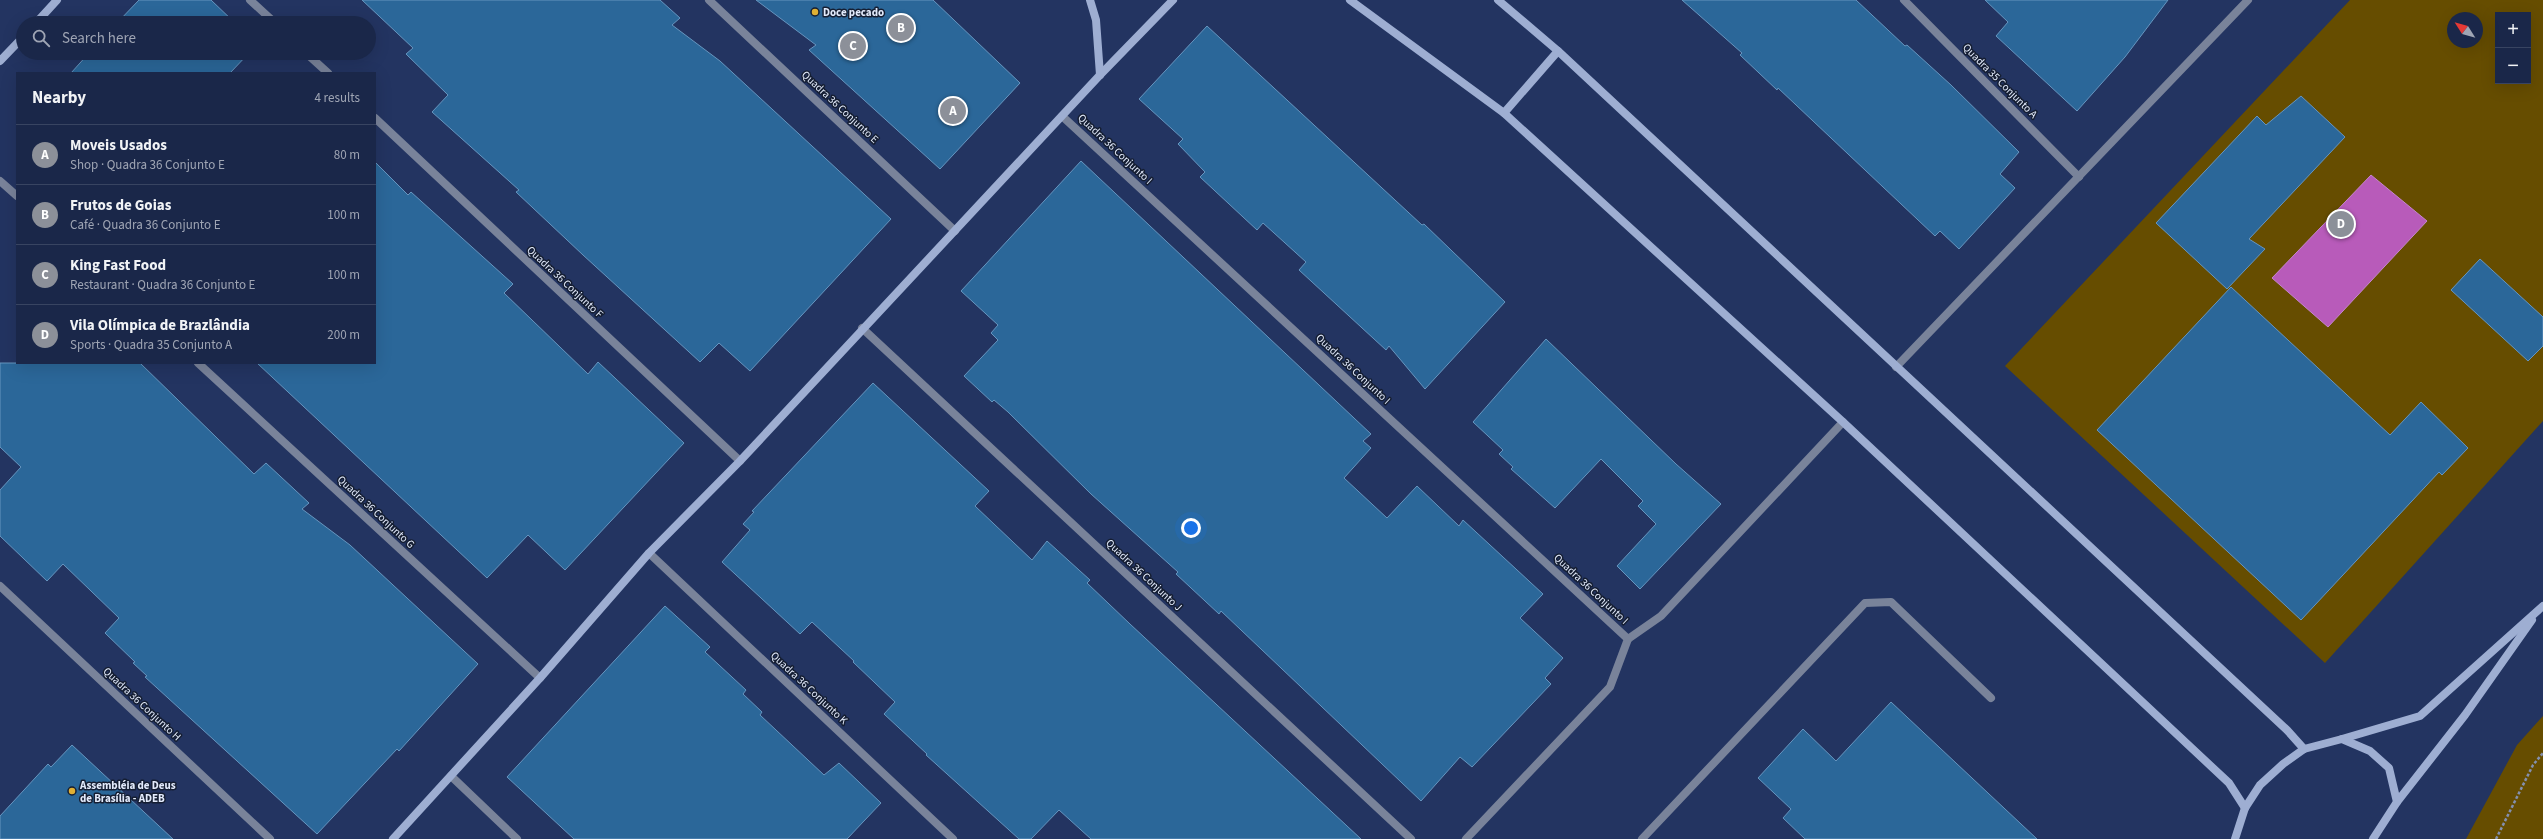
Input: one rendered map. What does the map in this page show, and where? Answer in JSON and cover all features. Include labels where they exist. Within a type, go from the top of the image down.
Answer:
[{"type":"street","points":[[42,16],[57,0]]},
{"type":"street","points":[[250,0],[267,16]]},
{"type":"street","name":"Quadra 36 Conjunto E","points":[[709,0],[955,231]]},
{"type":"street","points":[[1090,0],[1096,20],[1100,75]]},
{"type":"street","points":[[393,839],[540,678],[649,553],[740,461],[862,328],[955,231],[1100,75],[1173,0]]},
{"type":"street","points":[[1350,0],[1504,113],[1842,422],[2229,783],[2245,808]]},
{"type":"street","points":[[1498,0],[1558,51],[2287,730],[2304,749]]},
{"type":"street","name":"Quadra 35 Conjunto A","points":[[1904,0],[2079,177]]},
{"type":"street","points":[[1896,367],[2248,0]]},
{"type":"street","points":[[0,61],[16,44]]},
{"type":"street","points":[[1504,113],[1558,51]]},
{"type":"street","points":[[314,60],[327,72]]},
{"type":"street","name":"Quadra 36 Conjunto I","points":[[1062,116],[1628,639]]},
{"type":"street","name":"Quadra 36 Conjunto F","points":[[376,119],[740,461]]},
{"type":"street","points":[[0,180],[16,195]]},
{"type":"street","name":"Quadra 36 Conjunto J","points":[[862,328],[1411,839]]},
{"type":"street","name":"Quadra 36 Conjunto G","points":[[199,364],[540,678]]},
{"type":"street","points":[[1466,839],[1610,687],[1628,639],[1662,616],[1842,422]]},
{"type":"street","name":"Quadra 36 Conjunto K","points":[[649,553],[953,839]]},
{"type":"street","name":"Quadra 36 Conjunto H","points":[[0,586],[270,839]]},
{"type":"street","points":[[1642,839],[1865,603],[1891,602],[1991,698]]},
{"type":"street","points":[[2235,839],[2245,808],[2260,785],[2283,764],[2304,749],[2420,716],[2542,607]]},
{"type":"street","points":[[2373,839],[2397,802],[2465,715],[2542,607]]},
{"type":"street","points":[[2342,739],[2370,751],[2389,768],[2397,802]]},
{"type":"street","points":[[451,776],[517,839]]},
{"type":"path","points":[[2496,839],[2533,765],[2543,753]]},
{"type":"shaded area","points":[[2350,0],[2543,0],[2543,421],[2325,663],[2005,366]]},
{"type":"shaded area","points":[[2371,175],[2427,221],[2328,327],[2272,278]]},
{"type":"shaded area","points":[[2543,716],[2543,839],[2466,839],[2517,745]]},
{"type":"building","points":[[139,0],[211,0],[228,16],[124,16]]},
{"type":"building","points":[[362,0],[660,0],[680,18],[672,25],[720,61],[891,219],[750,371],[719,343],[700,362],[516,192],[519,190],[432,112],[448,95],[406,54],[413,48]]},
{"type":"building","points":[[756,0],[933,0],[1020,83],[940,169],[809,50],[816,45]]},
{"type":"building","points":[[1682,0],[1856,0],[1905,46],[1907,45],[1951,85],[2019,152],[2000,174],[2015,188],[1959,249],[1940,231],[1935,236],[1778,88],[1777,90],[1740,55],[1742,53]]},
{"type":"building","points":[[1985,0],[2168,0],[2125,57],[2077,111],[1996,36],[2008,22]]},
{"type":"building","points":[[1207,26],[1422,225],[1424,224],[1505,302],[1425,389],[1389,346],[1386,350],[1299,270],[1306,262],[1263,223],[1257,230],[1200,177],[1205,172],[1178,144],[1183,139],[1139,99]]},
{"type":"building","points":[[83,60],[242,60],[231,72],[72,72]]},
{"type":"building","points":[[2301,96],[2345,137],[2249,239],[2265,249],[2227,289],[2156,223],[2257,116],[2266,125]]},
{"type":"building","points":[[1081,161],[1371,434],[1363,441],[1371,448],[1344,478],[1387,518],[1417,486],[1459,526],[1463,520],[1543,594],[1520,618],[1563,658],[1545,678],[1551,684],[1472,767],[1460,757],[1421,801],[1221,611],[1219,614],[1176,574],[1178,572],[1091,494],[1008,412],[994,400],[992,402],[964,376],[998,340],[991,333],[998,325],[961,291]]},
{"type":"building","points":[[376,163],[408,195],[411,192],[513,284],[504,293],[588,374],[598,362],[684,443],[565,570],[528,535],[487,578],[258,364],[376,364]]},
{"type":"building","points":[[2480,259],[2543,317],[2543,346],[2528,361],[2451,290]]},
{"type":"building","points":[[2231,287],[2390,435],[2421,402],[2468,448],[2442,475],[2439,472],[2301,620],[2097,430]]},
{"type":"building","points":[[1546,339],[1676,464],[1721,504],[1640,589],[1617,566],[1656,524],[1638,506],[1643,501],[1601,459],[1555,508],[1511,469],[1513,467],[1499,454],[1503,450],[1473,422]]},
{"type":"building","points":[[0,363],[141,364],[254,474],[266,463],[309,503],[302,509],[350,545],[478,664],[399,751],[397,749],[317,834],[145,677],[147,676],[133,663],[135,662],[105,633],[119,618],[63,564],[47,581],[0,536],[0,490],[21,467],[0,447]]},
{"type":"building","points":[[873,383],[989,491],[975,506],[1032,560],[1047,541],[1090,580],[1087,583],[1130,624],[1361,839],[1091,839],[1059,810],[1031,839],[1019,839],[926,755],[927,754],[884,714],[895,702],[853,662],[854,661],[812,622],[800,634],[722,562],[750,530],[743,524],[754,512],[752,511]]},
{"type":"building","points":[[665,606],[710,647],[705,652],[746,690],[743,694],[762,712],[760,715],[824,775],[839,763],[881,803],[847,839],[574,839],[507,777]]},
{"type":"building","points":[[1891,702],[2037,839],[1805,839],[1783,818],[1791,809],[1758,778],[1803,729],[1836,761]]},
{"type":"building","name":"Assembléia de Deus de Brasília - ADEB","points":[[72,745],[173,839],[0,839],[0,816],[48,764],[51,767]]},
{"type":"place","name":"Doce pecado","points":[[815,12]]},
{"type":"place","name":"Frutos de Goias","points":[[901,28]]},
{"type":"place","name":"King Fast Food","points":[[853,46]]},
{"type":"place","name":"Moveis Usados","points":[[953,111]]},
{"type":"place","name":"Vila Olímpica de Brazlândia","points":[[2341,224]]},
{"type":"place","name":"Assembléia de Deus de Brasília - ADEB","points":[[72,791]]}]
